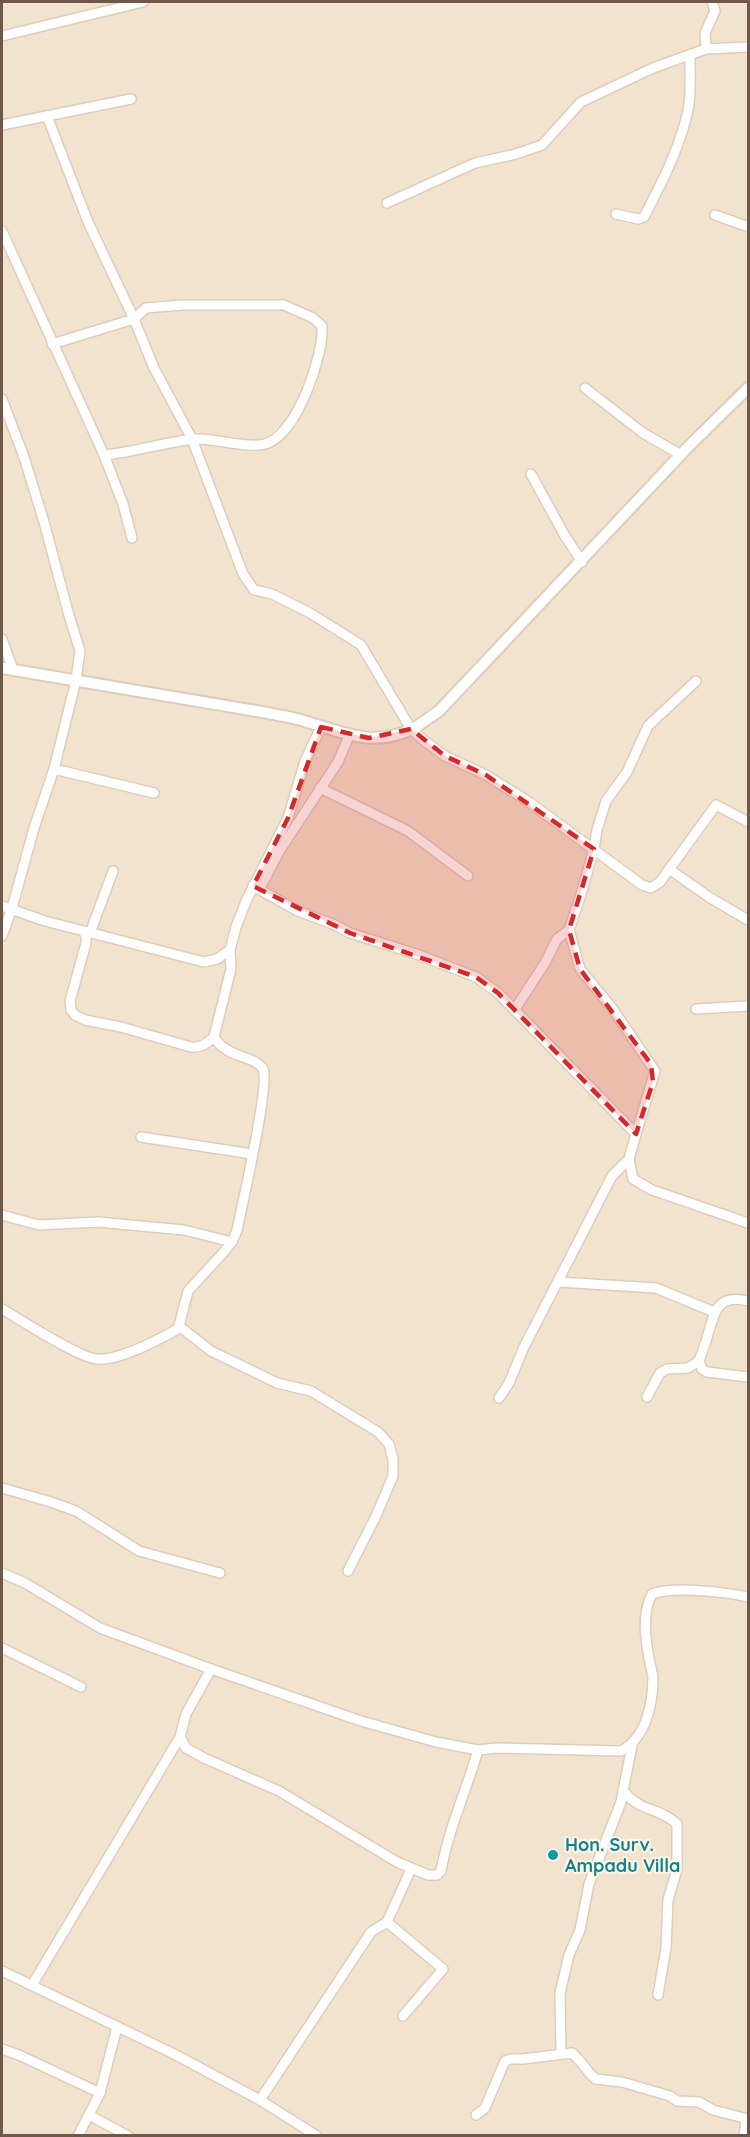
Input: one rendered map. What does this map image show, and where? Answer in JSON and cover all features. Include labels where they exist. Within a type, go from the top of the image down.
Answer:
[{"type":"street","points":[[2,36],[143,2]]},
{"type":"street","points":[[706,49],[705,33],[715,11],[712,2]]},
{"type":"street","points":[[387,203],[475,163],[543,145],[580,102],[653,68],[706,49],[748,47]]},
{"type":"street","points":[[616,214],[638,219],[644,217],[655,196],[683,130],[689,102],[690,55]]},
{"type":"street","points":[[2,125],[130,99]]},
{"type":"street","points":[[46,116],[88,222],[134,319],[154,368],[192,440],[243,574],[254,590],[272,594],[310,613],[361,645],[411,729],[446,756],[486,775],[529,802],[642,885],[651,888],[660,882],[716,805],[748,822]]},
{"type":"street","points":[[715,215],[748,225]]},
{"type":"street","points":[[2,231],[104,455],[123,504],[132,538]]},
{"type":"street","points":[[52,344],[134,319],[146,308],[182,305],[284,305],[313,318],[322,326],[323,340],[301,408],[294,420],[278,437],[267,444],[243,444],[209,438],[104,455]]},
{"type":"street","points":[[585,388],[644,433],[681,455]]},
{"type":"street","points":[[2,639],[7,669],[268,713],[305,721],[349,736],[384,737],[411,729],[439,711],[681,455],[748,388]]},
{"type":"street","points":[[2,399],[24,457],[80,651],[76,680],[54,769],[2,936]]},
{"type":"street","points":[[531,474],[582,562]]},
{"type":"street","points":[[696,681],[648,726],[627,772],[606,801],[569,930],[580,969],[612,1008],[655,1071],[629,1159],[633,1179],[652,1190],[748,1223]]},
{"type":"street","points":[[257,887],[288,818],[305,761],[321,727]]},
{"type":"street","points":[[112,871],[87,932],[70,1001],[70,1010],[85,1020],[121,1027],[191,1047],[198,1048],[207,1044],[214,1037],[231,969],[230,950],[243,908],[338,762],[349,736]]},
{"type":"street","points":[[54,769],[154,793]]},
{"type":"street","points":[[320,788],[408,831],[468,876]]},
{"type":"street","points":[[669,869],[709,897],[748,920]]},
{"type":"street","points":[[257,887],[298,911],[350,933],[419,955],[476,977],[515,1009],[636,1134]]},
{"type":"street","points":[[2,906],[45,921],[204,962],[217,958],[230,950]]},
{"type":"street","points":[[515,1009],[545,963],[557,939],[569,930]]},
{"type":"street","points":[[696,1009],[748,1006]]},
{"type":"street","points":[[2,1310],[70,1348],[96,1359],[126,1354],[176,1330],[188,1290],[232,1242],[237,1230],[261,1115],[263,1070],[251,1060],[232,1054],[220,1047],[214,1037]]},
{"type":"street","points":[[141,1137],[252,1154]]},
{"type":"street","points":[[499,1398],[509,1383],[524,1347],[612,1176],[629,1159]]},
{"type":"street","points":[[2,1215],[39,1225],[98,1222],[184,1230],[232,1242]]},
{"type":"street","points":[[559,1281],[656,1288],[714,1312]]},
{"type":"street","points":[[748,1301],[727,1300],[714,1312],[699,1361],[702,1369],[707,1372],[748,1377]]},
{"type":"street","points":[[179,1326],[211,1351],[277,1383],[311,1391],[378,1432],[389,1444],[393,1459],[393,1476],[348,1571]]},
{"type":"street","points":[[647,1397],[660,1373],[667,1369],[688,1368],[699,1361]]},
{"type":"street","points":[[2,1488],[76,1511],[139,1551],[220,1573]]},
{"type":"street","points":[[2,1573],[25,1583],[100,1628],[361,1721],[436,1742],[478,1750],[496,1748],[621,1751],[632,1746]]},
{"type":"street","points":[[561,2054],[560,1993],[569,1955],[580,1930],[589,1884],[621,1802],[632,1746],[642,1729],[650,1700],[653,1676],[644,1632],[647,1603],[652,1594],[662,1590],[720,1592],[748,1597]]},
{"type":"street","points":[[2,1648],[81,1688]]},
{"type":"street","points":[[32,1984],[180,1737],[186,1714],[211,1669]]},
{"type":"street","points":[[180,1737],[186,1748],[279,1791],[397,1862],[428,1875],[437,1875],[441,1871],[453,1820],[478,1750]]},
{"type":"street","points":[[623,1791],[639,1807],[668,1816],[677,1824],[677,1869],[668,1900],[666,1948],[658,1995]]},
{"type":"street","points":[[260,2100],[371,1932],[387,1922],[411,1869]]},
{"type":"street","points":[[387,1922],[443,1969],[403,2016]]},
{"type":"street","points":[[2,1971],[174,2054],[260,2100],[317,2136]]},
{"type":"street","points":[[78,2136],[100,2093],[117,2026]]},
{"type":"street","points":[[2,2049],[100,2093]]},
{"type":"street","points":[[476,2115],[485,2108],[505,2061],[572,2053],[590,2074],[602,2081],[622,2082],[670,2096],[678,2101],[699,2102],[713,2110],[747,2119],[744,2136]]},
{"type":"street","points":[[88,2115],[128,2136]]},
{"type":"highlighted area","points":[[321,727],[369,738],[411,729],[445,756],[486,775],[594,849],[569,930],[580,969],[651,1064],[653,1082],[636,1134],[498,993],[476,977],[350,933],[253,886],[288,818]]},
{"type":"shaded area","points":[[2,2],[748,2],[748,2135],[2,2135]]},
{"type":"place","name":"Hon. Surv. Ampadu Villa","points":[[553,1855]]}]
